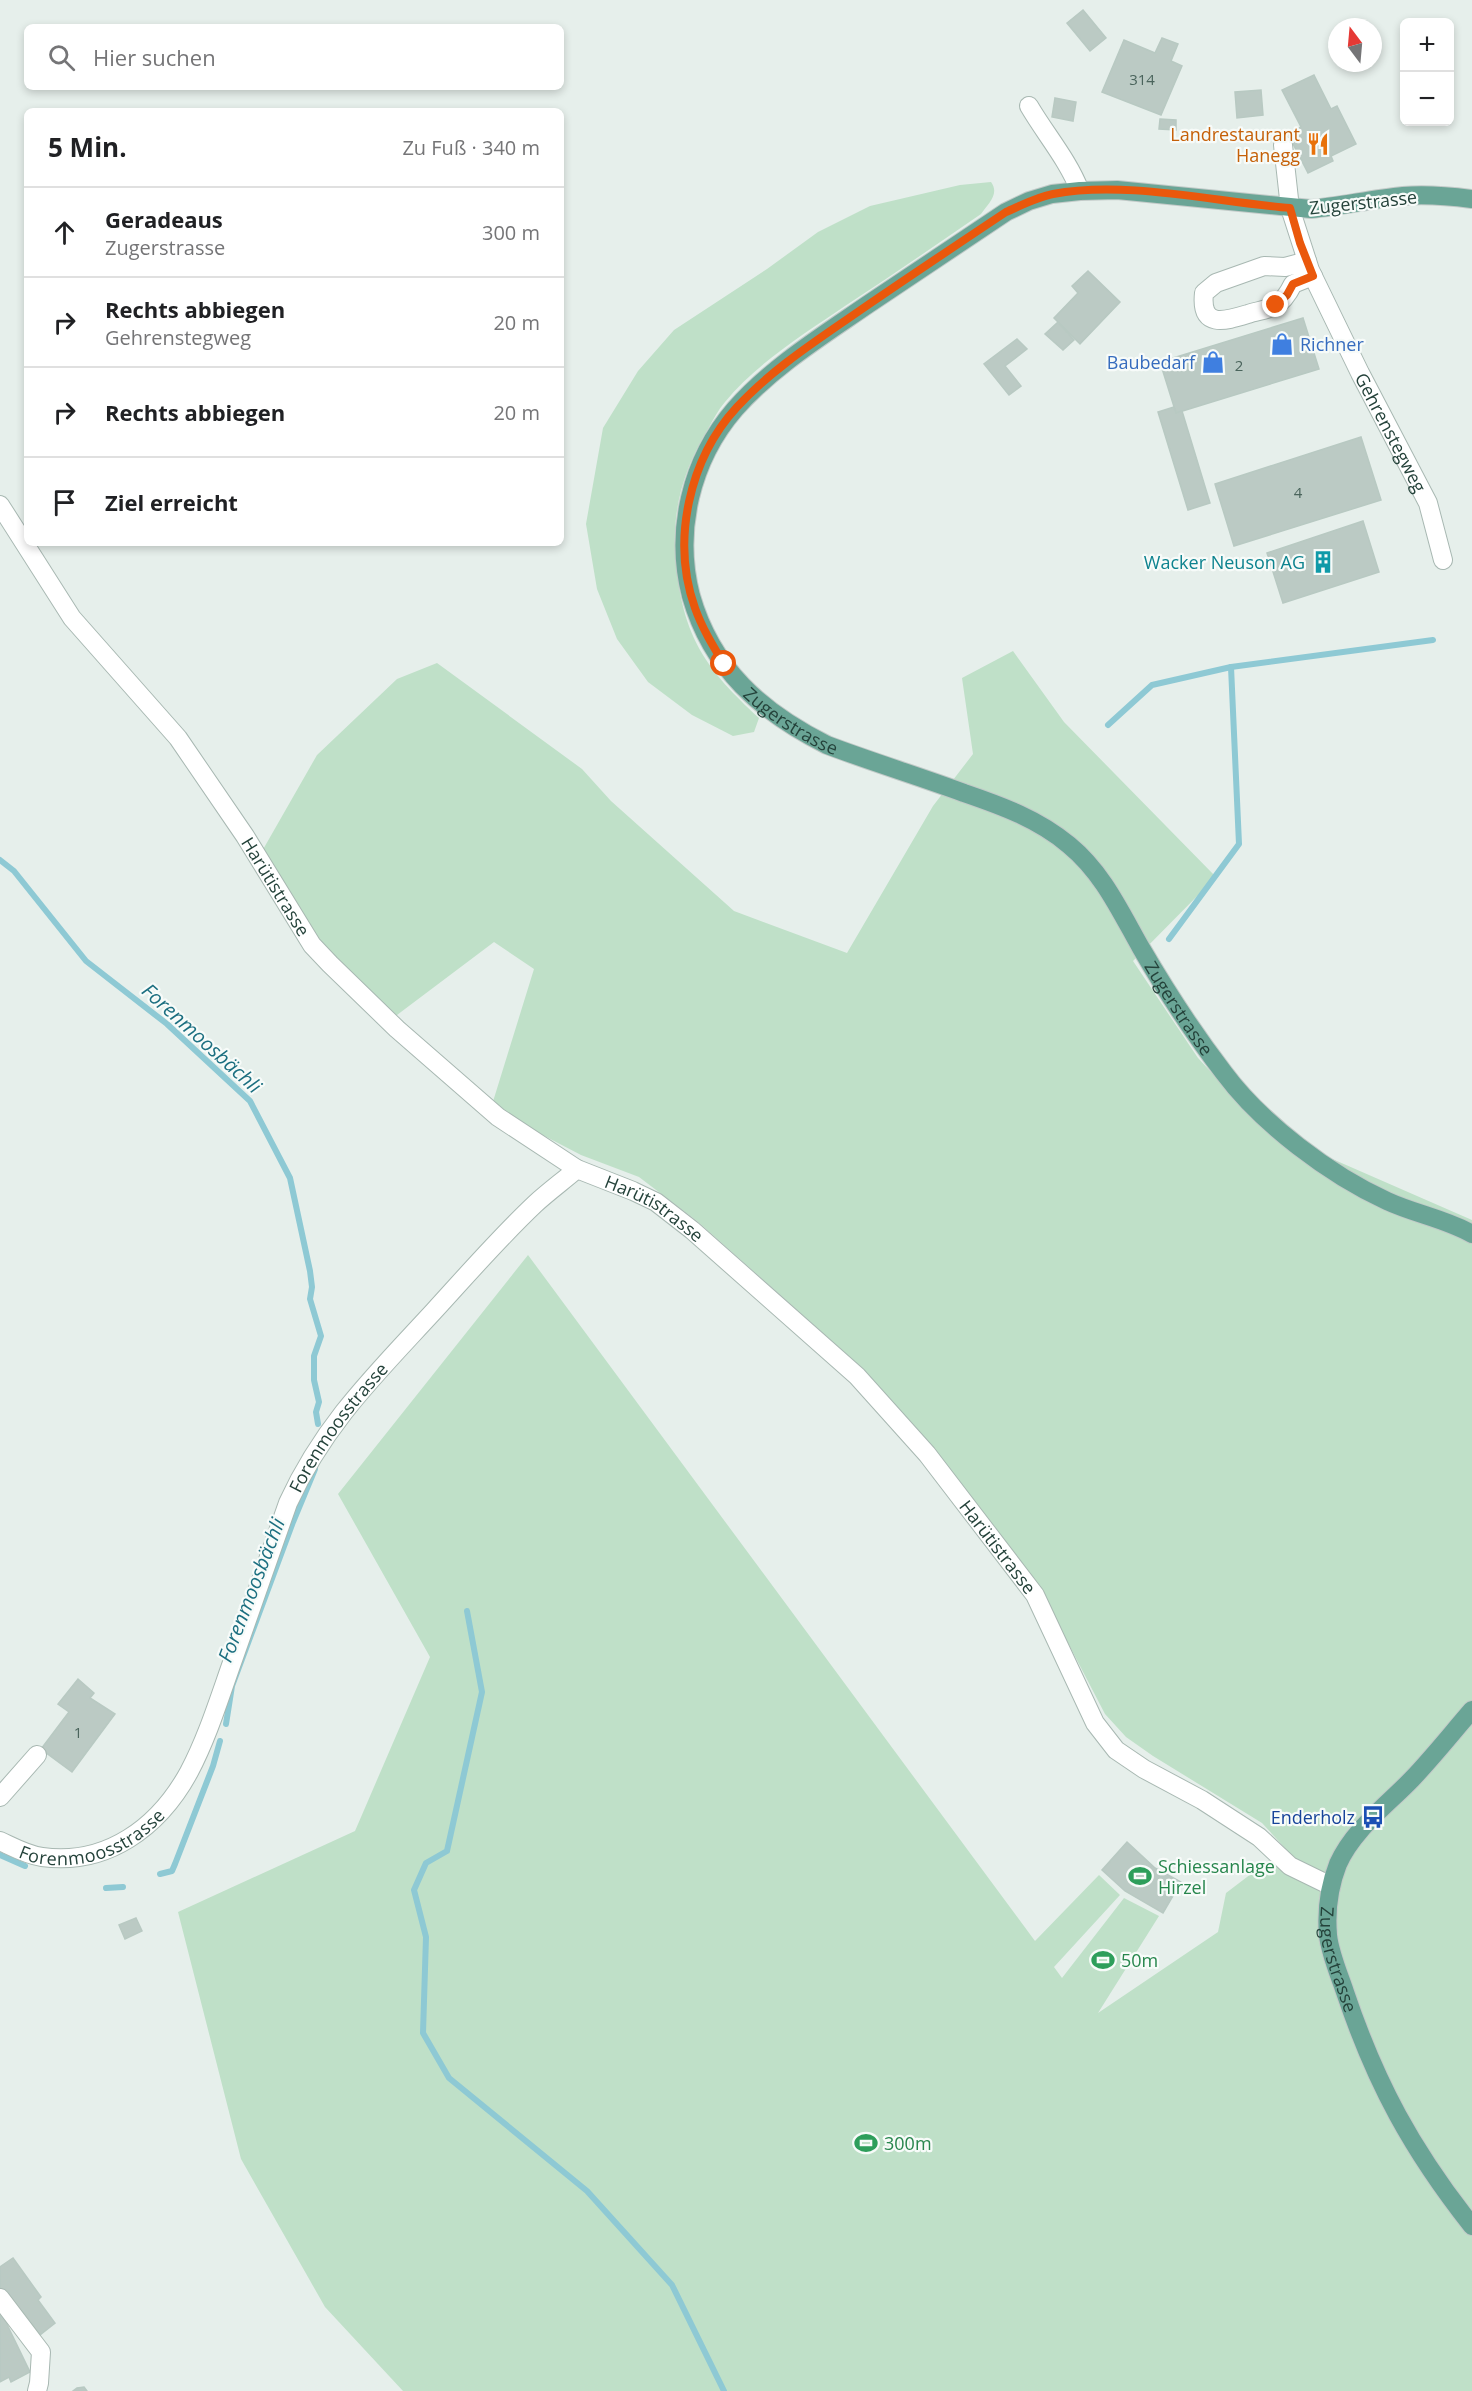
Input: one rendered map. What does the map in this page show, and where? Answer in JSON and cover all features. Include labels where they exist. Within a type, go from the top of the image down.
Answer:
[{"type":"main road","name":"Zugerstrasse","points":[[1472,199],[1429,195],[1403,196],[1336,207],[1290,208],[1117,190],[1052,194],[1029,201],[1006,212],[790,359],[736,408],[707,450],[689,501],[684,557],[694,606],[709,640],[742,687],[769,712],[800,732],[827,745],[1028,818],[1070,845],[1092,868],[1116,900],[1142,949],[1199,1040],[1226,1076],[1268,1120],[1292,1141],[1356,1186],[1389,1202],[1472,1234]]},
{"type":"main road","name":"Zugerstrasse","points":[[1472,1710],[1413,1778],[1373,1817],[1348,1847],[1339,1862],[1331,1886],[1327,1911],[1328,1938],[1366,2051],[1402,2126],[1443,2189],[1472,2226]]},
{"type":"street","points":[[1029,106],[1071,170],[1080,191]]},
{"type":"street","name":"Gehrenstegweg","points":[[1282,145],[1290,208],[1310,268],[1360,373],[1428,502],[1443,560]]},
{"type":"street","points":[[1264,266],[1310,268],[1276,305],[1226,321],[1215,320],[1207,315],[1203,306],[1204,293],[1216,283],[1264,266]]},
{"type":"street","name":"Harütistrasse","points":[[0,505],[24,543]]},
{"type":"street","name":"Harütistrasse","points":[[26,546],[72,618],[178,738],[210,784],[312,945],[397,1029],[498,1117],[577,1169],[656,1202],[700,1237],[857,1376],[927,1454],[1035,1595],[1095,1723],[1116,1750],[1144,1769],[1202,1800],[1258,1837],[1290,1866],[1331,1886]]},
{"type":"street","name":"Forenmoosstrasse","points":[[0,1841],[41,1857],[68,1859],[92,1856],[125,1842],[159,1816],[174,1797],[200,1749],[288,1503],[303,1471],[328,1430],[359,1392],[508,1231],[536,1203],[577,1169]]},
{"type":"street","points":[[0,1797],[37,1755]]},
{"type":"street","points":[[0,2298],[41,2352],[39,2383],[36,2391]]},
{"type":"green space","points":[[991,182],[994,195],[981,214],[813,327],[751,374],[722,405],[699,445],[680,493],[675,527],[676,563],[684,612],[691,632],[711,667],[759,718],[754,732],[733,736],[692,715],[648,682],[617,639],[597,589],[586,524],[603,428],[638,371],[674,330],[767,269],[818,232],[870,206],[960,185]]},
{"type":"green space","points":[[1013,651],[1064,722],[1216,877],[1133,961],[1198,1058],[1264,1129],[1472,1220],[1472,2391],[403,2391],[325,2307],[241,2159],[178,1912],[355,1831],[430,1657],[338,1494],[528,1255],[1035,1941],[1099,1875],[1120,1895],[1054,1967],[1062,1978],[1124,1898],[1159,1916],[1098,2013],[1218,1932],[1226,1893],[1285,1848],[1262,1823],[1153,1756],[1126,1737],[1105,1714],[1041,1591],[934,1450],[860,1366],[697,1221],[639,1177],[581,1155],[491,1108],[534,969],[494,942],[393,1018],[319,941],[261,853],[317,755],[397,679],[437,663],[582,769],[611,801],[734,911],[847,953],[933,806],[973,754],[962,678]]},
{"type":"building","points":[[1083,10],[1106,38],[1090,51],[1067,23]]},
{"type":"building","points":[[1162,38],[1178,44],[1171,61],[1182,66],[1161,115],[1102,92],[1124,40],[1155,53]]},
{"type":"building","points":[[1314,75],[1331,109],[1337,106],[1356,144],[1331,156],[1333,161],[1308,173],[1288,134],[1301,127],[1282,90]]},
{"type":"building","points":[[1261,90],[1263,115],[1237,118],[1235,92]]},
{"type":"building","points":[[1055,98],[1076,102],[1073,121],[1052,117]]},
{"type":"building","points":[[1160,119],[1176,120],[1176,130],[1159,129]]},
{"type":"building","points":[[1088,271],[1120,302],[1080,344],[1054,318],[1078,293],[1072,286]]},
{"type":"building","points":[[1303,318],[1319,369],[1176,413],[1160,362]]},
{"type":"building","points":[[1058,322],[1074,340],[1063,350],[1045,334]]},
{"type":"building","points":[[1017,339],[1027,349],[1005,366],[1021,386],[1009,395],[984,364]]},
{"type":"building","points":[[1174,407],[1176,413],[1182,411],[1210,503],[1188,510],[1158,412]]},
{"type":"building","points":[[1361,437],[1381,500],[1234,546],[1215,484]]},
{"type":"building","name":"Wacker Neuson AG","points":[[1363,521],[1379,572],[1283,603],[1267,553]]},
{"type":"building","points":[[78,1679],[94,1693],[90,1698],[115,1714],[72,1772],[41,1749],[69,1712],[58,1704]]},
{"type":"building","name":"Schiessanlage Hirzel","points":[[1127,1842],[1155,1868],[1181,1882],[1163,1913],[1125,1891],[1102,1870]]},
{"type":"building","points":[[136,1918],[142,1931],[125,1939],[119,1925]]},
{"type":"building","points":[[13,2258],[41,2297],[38,2300],[55,2323],[40,2335],[23,2312],[19,2314],[0,2288],[0,2267]]},
{"type":"building","points":[[0,2310],[30,2372],[11,2382],[9,2377],[0,2382]]},
{"type":"building","points":[[84,2387],[87,2391],[73,2391],[77,2388]]},
{"type":"waterway","points":[[1108,725],[1152,685],[1231,667],[1433,640]]},
{"type":"waterway","points":[[1169,939],[1239,844],[1231,667]]},
{"type":"waterway","name":"Forenmoosbächli","points":[[0,860],[14,871],[86,961],[167,1024],[250,1101],[290,1178],[310,1271],[312,1287],[310,1299],[321,1336],[314,1356],[314,1380],[319,1402],[316,1412],[318,1424]]},
{"type":"waterway","name":"Forenmoosbächli","points":[[226,1724],[232,1686],[315,1469]]},
{"type":"waterway","points":[[467,1611],[482,1692],[447,1851],[426,1863],[414,1890],[426,1937],[423,2033],[449,2078],[587,2191],[672,2285],[724,2391]]},
{"type":"waterway","name":"Forenmoosbächli","points":[[160,1874],[172,1871],[213,1766],[220,1741]]},
{"type":"waterway","name":"Forenmoosbächli","points":[[0,1855],[25,1866]]},
{"type":"waterway","name":"Forenmoosbächli","points":[[106,1888],[123,1887]]},
{"type":"place","name":"Landrestaurant Hanegg","points":[[1318,144]]},
{"type":"place","name":"Richner","points":[[1282,344]]},
{"type":"place","name":"Baubedarf","points":[[1213,362]]},
{"type":"place","name":"Wacker Neuson AG","points":[[1323,562]]},
{"type":"place","name":"Enderholz","points":[[1373,1817]]},
{"type":"place","name":"Schiessanlage Hirzel","points":[[1140,1876]]},
{"type":"place","name":"50m","points":[[1103,1960]]},
{"type":"place","name":"300m","points":[[866,2143]]},
{"type":"route","points":[[724,664],[709,640],[694,606],[684,557],[686,517],[693,485],[707,450],[715,437],[736,408],[790,359],[1006,212],[1029,201],[1052,194],[1117,190],[1290,208],[1313,276],[1293,284],[1287,295],[1276,305]]}]
